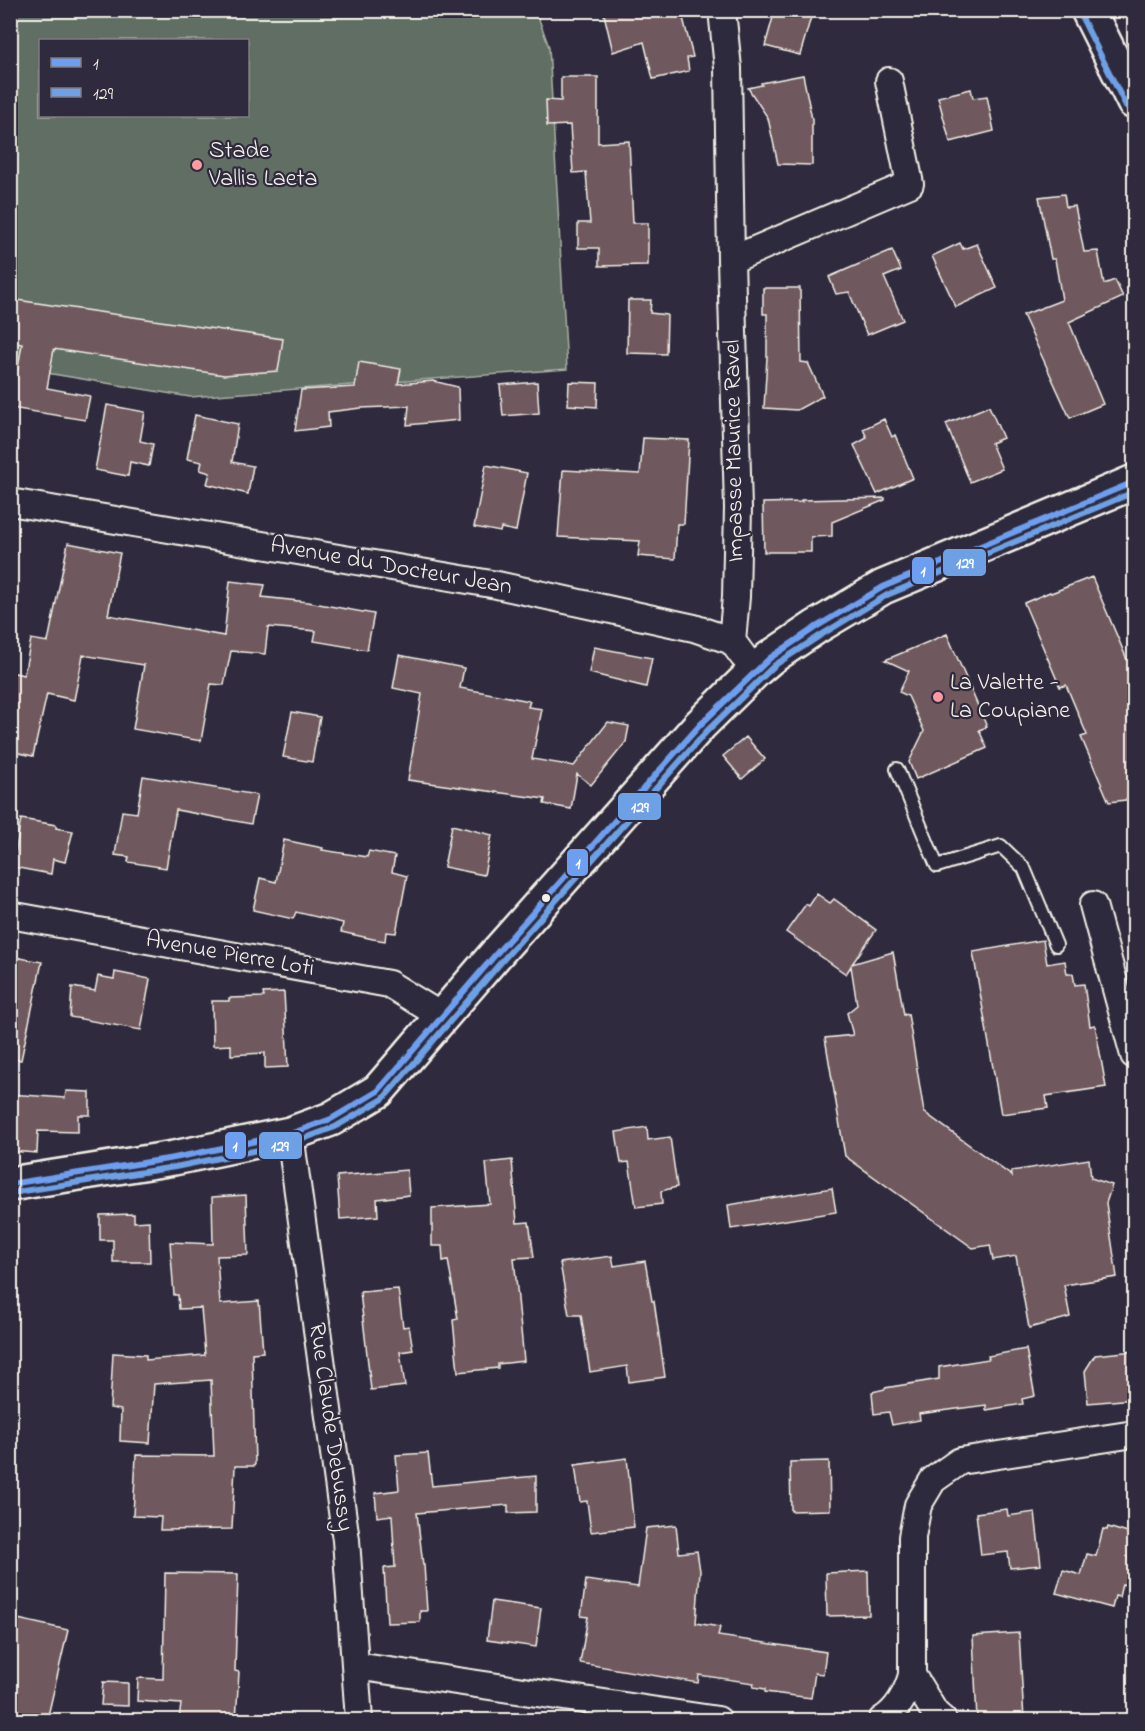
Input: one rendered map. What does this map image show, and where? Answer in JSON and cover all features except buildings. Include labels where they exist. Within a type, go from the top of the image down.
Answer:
[{"type":"main road","points":[[1088,10],[1134,102]]},
{"type":"main road","points":[[10,1184],[174,1158],[290,1134],[331,1119],[378,1091],[441,1016],[700,725],[770,658],[883,587],[1134,482]]},
{"type":"street","name":"Impasse Maurice Ravel","points":[[722,10],[728,68],[738,507],[736,597],[732,641]]},
{"type":"street","points":[[731,260],[910,184],[889,81]]},
{"type":"street","name":"Avenue du Docteur Jean","points":[[10,502],[497,585],[694,628],[732,641]]},
{"type":"street","points":[[732,641],[756,670]]},
{"type":"street","points":[[1093,905],[1134,1055]]},
{"type":"street","name":"Avenue Pierre Loti","points":[[10,915],[389,984],[441,1016]]},
{"type":"street","name":"Rue Claude Debussy","points":[[290,1134],[346,1540],[359,1720]]},
{"type":"street","points":[[882,1720],[888,1717],[907,1693],[912,1675],[912,1537],[918,1505],[933,1480],[960,1461],[1134,1437]]},
{"type":"street","points":[[356,1666],[718,1720]]},
{"type":"street","points":[[912,1675],[935,1713],[943,1720]]},
{"type":"lane","points":[[897,769],[938,866],[1001,846],[1024,868],[1056,945]]},
{"type":"green space","points":[[10,11],[536,11],[549,47],[567,369],[190,397],[11,367]]},
{"type":"transit line","name":"129","points":[[1080,14],[1126,106]]},
{"type":"transit line","name":"1","points":[[10,1184],[174,1158],[290,1134],[331,1119],[378,1091],[496,954],[700,725],[770,658],[883,587],[1134,482]]},
{"type":"transit line","name":"129","points":[[11,1193],[175,1167],[292,1143],[335,1127],[383,1099],[707,731],[775,665],[887,595],[1134,492]]},
{"type":"place","name":"Stade Vallis Laeta","points":[[197,165]]},
{"type":"place","name":"La Valette - La Coupiane","points":[[938,697]]}]
